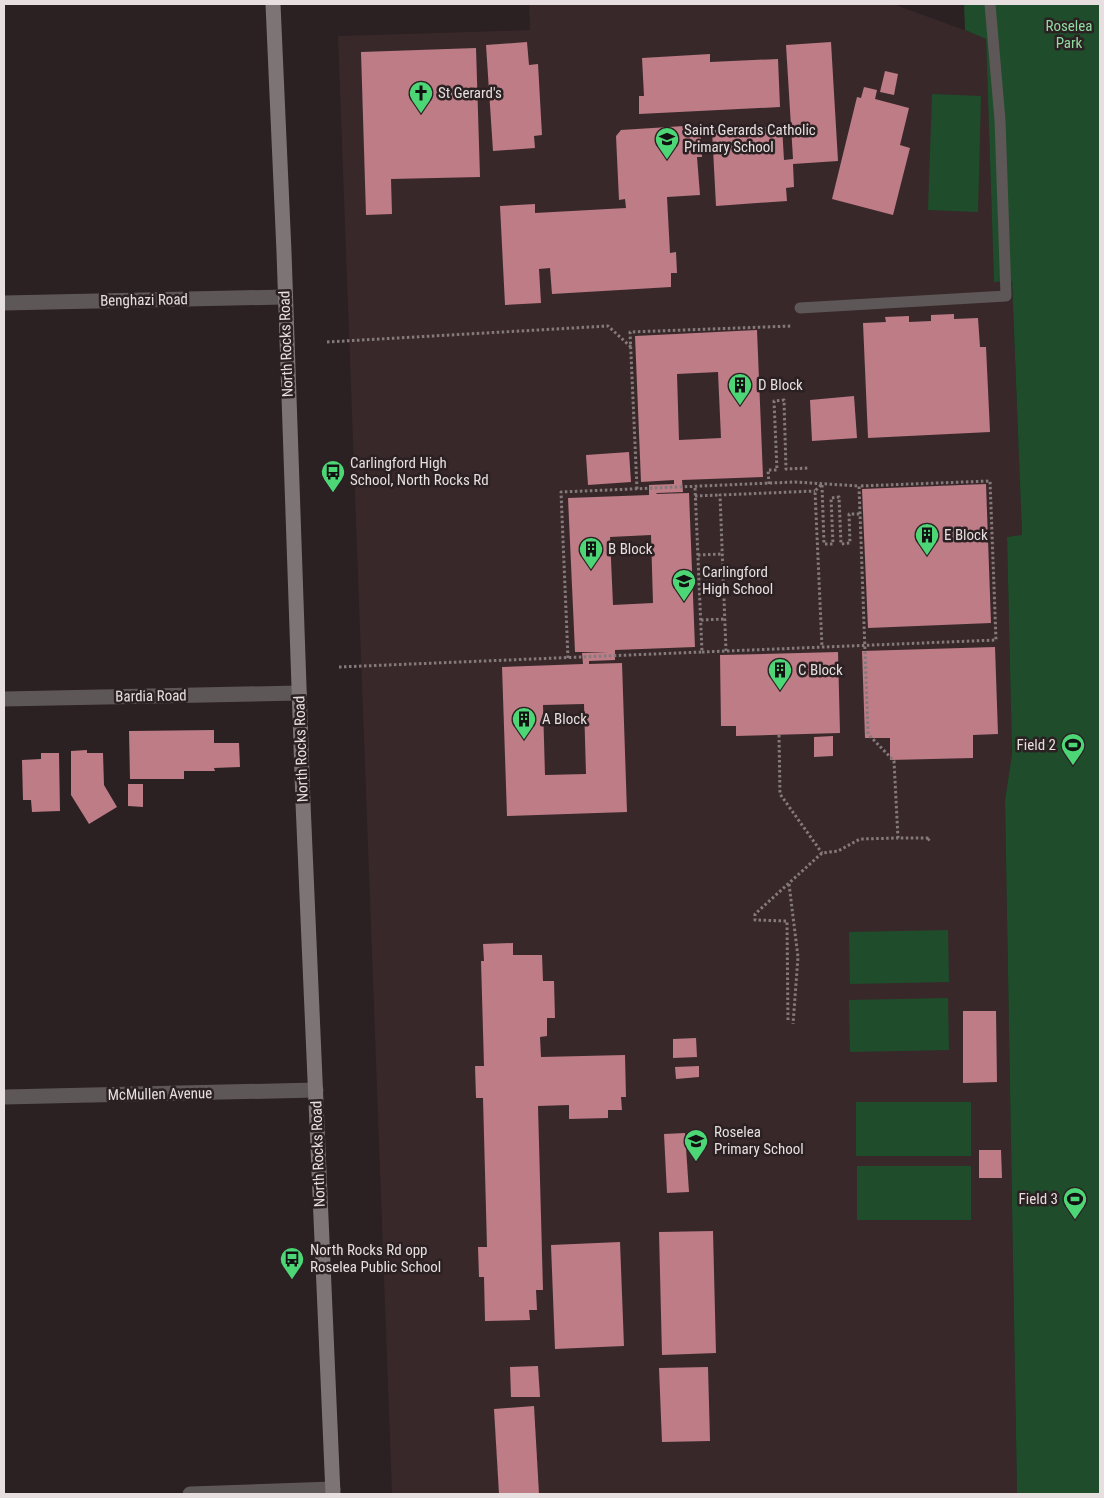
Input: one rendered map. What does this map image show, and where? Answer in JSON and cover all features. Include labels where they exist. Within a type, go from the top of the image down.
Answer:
[{"type":"street","name":"North Rocks Road","points":[[273,4],[299,693],[333,1492]]},
{"type":"street","name":"Benghazi Road","points":[[4,303],[284,297]]},
{"type":"street","name":"Bardia Road","points":[[4,699],[299,693]]},
{"type":"street","name":"McMullen Avenue","points":[[4,1097],[316,1090]]},
{"type":"street","points":[[190,1494],[333,1492]]},
{"type":"lane","points":[[800,308],[1006,296],[1000,120],[990,4]]},
{"type":"path","points":[[637,490],[630,332],[800,325],[800,308]]},
{"type":"path","points":[[327,342],[608,326],[631,348]]},
{"type":"path","points":[[769,484],[768,470],[777,470],[774,401],[784,400],[786,469],[808,468]]},
{"type":"path","points":[[339,667],[568,658],[822,647],[865,646],[996,640],[990,481],[859,486],[795,482],[561,492],[568,658]]},
{"type":"path","points":[[695,496],[815,491],[822,484]]},
{"type":"path","points":[[822,484],[824,544],[833,544],[831,498],[839,497],[841,544],[850,543],[849,514],[860,514]]},
{"type":"path","points":[[859,486],[868,734],[894,761],[898,838]]},
{"type":"path","points":[[695,487],[702,652]]},
{"type":"path","points":[[815,491],[822,647]]},
{"type":"path","points":[[720,495],[726,651]]},
{"type":"path","points":[[698,555],[722,554]]},
{"type":"path","points":[[700,620],[724,619]]},
{"type":"path","points":[[779,735],[780,794],[822,853]]},
{"type":"path","points":[[788,1020],[787,921],[755,920],[754,914],[822,853],[838,851],[860,839],[930,838],[926,841]]},
{"type":"path","points":[[789,884],[798,957],[793,1024]]},
{"type":"shaded area","points":[[529,4],[893,4],[986,38],[994,281],[1012,281],[1022,535],[1007,537],[1012,754],[1005,800],[1017,1494],[392,1494],[338,36],[530,30]]},
{"type":"green space","name":"Roselea Park","points":[[964,4],[1100,4],[1100,1494],[1017,1494],[1005,800],[1012,754],[1007,537],[1022,535],[1012,281],[994,282],[986,39],[965,30]]},
{"type":"green space","points":[[932,94],[981,96],[978,212],[928,210]]},
{"type":"green space","points":[[948,930],[949,982],[850,984],[849,932]]},
{"type":"green space","points":[[948,998],[949,1050],[850,1052],[849,1000]]},
{"type":"green space","points":[[856,1102],[971,1102],[971,1156],[856,1156]]},
{"type":"green space","points":[[857,1166],[971,1166],[971,1220],[857,1220]]},
{"type":"building","points":[[527,42],[529,65],[538,64],[542,135],[534,136],[535,148],[493,151],[486,45]]},
{"type":"building","points":[[831,42],[838,161],[793,164],[794,187],[786,188],[787,201],[716,206],[712,130],[782,126],[784,160],[793,159],[786,45]]},
{"type":"building","name":"St Gerard's","points":[[476,48],[480,177],[391,179],[392,214],[366,215],[361,52]]},
{"type":"building","points":[[710,54],[710,62],[778,59],[780,107],[639,114],[639,96],[644,96],[642,58]]},
{"type":"building","points":[[885,71],[898,74],[894,95],[880,92]]},
{"type":"building","points":[[864,87],[877,90],[875,99],[909,108],[900,145],[910,148],[893,215],[832,199],[857,97],[861,98]]},
{"type":"building","points":[[700,125],[702,157],[697,157],[700,195],[667,197],[670,253],[676,252],[677,273],[671,273],[671,287],[552,294],[550,268],[539,269],[541,303],[505,305],[500,206],[535,204],[535,213],[626,208],[625,199],[619,200],[616,136],[621,130]]},
{"type":"building","points":[[954,314],[954,319],[978,318],[980,347],[986,347],[990,432],[868,438],[863,323],[886,322],[885,317],[909,316],[909,322],[931,321],[931,315]]},
{"type":"building","points":[[757,330],[763,477],[682,480],[683,492],[656,494],[689,493],[695,647],[615,650],[615,660],[589,661],[589,664],[622,663],[627,812],[507,816],[502,667],[583,664],[582,653],[608,652],[575,652],[568,498],[649,495],[649,485],[674,484],[674,480],[641,482],[635,336]],"holes":[[[718,372],[721,438],[679,440],[677,374]],[[651,535],[653,603],[613,605],[610,537]],[[584,704],[586,774],[545,775],[543,705]]]},
{"type":"building","points":[[854,396],[857,438],[812,441],[810,400]]},
{"type":"building","points":[[629,452],[631,482],[588,485],[586,455]]},
{"type":"building","name":"E Block","points":[[986,484],[991,623],[868,628],[862,489]]},
{"type":"building","points":[[995,647],[998,734],[973,735],[973,758],[890,760],[890,738],[865,738],[862,651]]},
{"type":"building","name":"C Block","points":[[838,652],[840,733],[736,736],[736,726],[721,726],[720,655]]},
{"type":"building","points":[[214,730],[214,743],[239,743],[240,767],[214,768],[215,771],[184,771],[184,779],[130,779],[129,731]]},
{"type":"building","points":[[833,736],[833,756],[814,757],[814,737]]},
{"type":"building","points":[[87,750],[87,753],[103,753],[104,785],[117,807],[89,824],[71,795],[71,751]]},
{"type":"building","points":[[41,753],[59,753],[60,811],[32,812],[31,800],[23,800],[22,760],[41,759]]},
{"type":"building","points":[[128,784],[143,784],[143,807],[128,806]]},
{"type":"building","points":[[513,943],[513,955],[542,955],[543,981],[554,981],[555,1018],[547,1018],[547,1036],[540,1037],[541,1057],[625,1055],[626,1097],[621,1097],[622,1110],[608,1110],[608,1118],[569,1119],[569,1105],[538,1106],[543,1290],[536,1290],[537,1310],[529,1310],[530,1320],[485,1321],[484,1277],[479,1277],[478,1247],[487,1247],[483,1098],[476,1098],[475,1066],[484,1066],[481,961],[484,961],[483,944]]},
{"type":"building","points":[[963,1011],[996,1011],[997,1082],[963,1083]]},
{"type":"building","points":[[696,1038],[697,1057],[673,1058],[673,1039]]},
{"type":"building","points":[[699,1066],[699,1077],[676,1079],[675,1067]]},
{"type":"building","points":[[685,1133],[689,1192],[667,1193],[664,1134]]},
{"type":"building","points":[[979,1150],[1001,1150],[1002,1178],[979,1178]]},
{"type":"building","points":[[713,1231],[716,1353],[662,1355],[659,1232]]},
{"type":"building","points":[[620,1242],[624,1346],[555,1349],[551,1245]]},
{"type":"building","points":[[538,1366],[540,1397],[511,1397],[510,1367]]},
{"type":"building","points":[[708,1367],[710,1441],[662,1442],[659,1368]]},
{"type":"building","points":[[534,1406],[539,1494],[499,1494],[494,1409]]},
{"type":"place","name":"St Gerard's","points":[[421,114]]},
{"type":"place","name":"Saint Gerards Catholic Primary School","points":[[667,160]]},
{"type":"place","name":"D Block","points":[[740,406]]},
{"type":"place","name":"Carlingford High School, North Rocks Rd","points":[[333,493]]},
{"type":"place","name":"E Block","points":[[927,556]]},
{"type":"place","name":"B Block","points":[[591,570]]},
{"type":"place","name":"Carlingford High School","points":[[684,602]]},
{"type":"place","name":"C Block","points":[[780,691]]},
{"type":"place","name":"A Block","points":[[524,740]]},
{"type":"place","name":"Field 2","points":[[1073,766]]},
{"type":"place","name":"Roselea Primary School","points":[[696,1162]]},
{"type":"place","name":"Field 3","points":[[1075,1220]]},
{"type":"place","name":"North Rocks Rd opp Roselea Public School","points":[[292,1280]]}]
